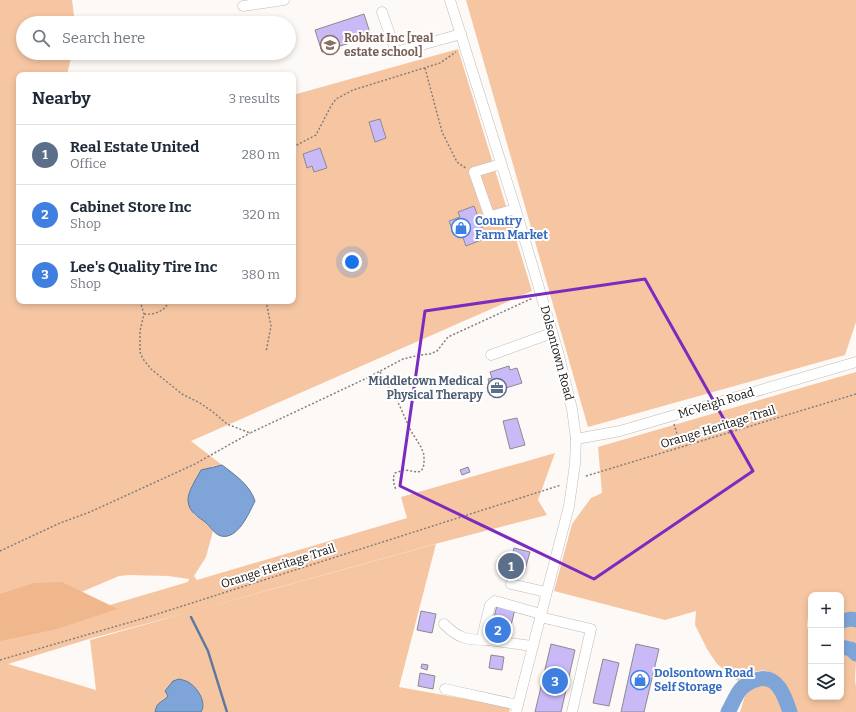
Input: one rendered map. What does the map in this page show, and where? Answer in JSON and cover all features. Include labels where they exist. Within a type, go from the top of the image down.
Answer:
[{"type":"street","points":[[243,6],[284,0]]},
{"type":"street","name":"Dolsontown Road","points":[[450,0],[541,294],[569,394],[576,439],[575,464],[570,501],[517,709]]},
{"type":"street","points":[[382,12],[396,52],[461,34]]},
{"type":"street","points":[[501,164],[474,172],[489,215],[492,216],[515,209]]},
{"type":"street","points":[[491,355],[552,333]]},
{"type":"street","name":"McVeigh Road","points":[[576,439],[620,431],[856,362]]},
{"type":"street","points":[[511,584],[546,592]]},
{"type":"street","points":[[488,640],[483,633],[490,605],[494,601],[591,629],[572,712]]},
{"type":"street","points":[[444,624],[453,633],[469,640],[488,640],[532,646]]},
{"type":"street","points":[[445,689],[517,709]]},
{"type":"path","points":[[296,145],[316,135],[336,99],[354,90],[440,63],[465,47]]},
{"type":"path","points":[[424,68],[442,132],[452,154],[457,162],[463,167],[474,172]]},
{"type":"path","points":[[0,550],[60,523],[90,512],[195,464],[250,433],[403,359],[430,354],[437,351],[448,337],[541,294]]},
{"type":"path","points":[[141,304],[144,314],[140,331],[140,352],[142,359],[151,369],[182,394],[200,403],[227,424],[250,433]]},
{"type":"path","points":[[144,314],[150,315],[159,312],[166,308],[168,304]]},
{"type":"path","points":[[266,352],[271,326],[267,304]]},
{"type":"path","points":[[380,371],[397,400],[424,455],[424,464],[421,471],[404,470],[395,473],[393,482],[396,490]]},
{"type":"path","name":"Orange Heritage Trail","points":[[586,476],[856,394]]},
{"type":"path","points":[[672,416],[681,447]]},
{"type":"path","name":"Orange Heritage Trail","points":[[0,660],[148,617],[561,485]]},
{"type":"highlighted area","points":[[645,279],[753,471],[594,579],[400,486],[425,311]]},
{"type":"shaded area","points":[[0,0],[72,0],[74,16],[16,16],[16,60],[70,60],[68,72],[16,72],[16,304],[296,304],[296,94],[458,49],[532,291],[191,441],[222,465],[212,466],[192,485],[188,501],[194,515],[205,522],[213,531],[206,557],[194,576],[197,580],[407,518],[401,497],[555,453],[538,500],[547,515],[435,544],[193,611],[436,544],[399,687],[510,707],[509,712],[0,712]],"holes":[[[119,576],[168,576],[189,579],[188,582],[18,632],[65,599]],[[186,613],[90,640],[96,690],[8,664],[89,639]]]},
{"type":"shaded area","points":[[466,0],[856,0],[856,322],[845,355],[588,427]]},
{"type":"shaded area","points":[[856,372],[856,613],[844,614],[844,592],[808,592],[807,626],[808,700],[844,700],[844,652],[847,653],[856,661],[856,712],[795,712],[781,682],[769,671],[760,671],[750,674],[738,681],[717,664],[707,649],[695,625],[696,611],[665,620],[554,591],[572,524],[591,498],[602,493],[598,447]]},
{"type":"shaded area","points":[[62,582],[118,609],[53,630],[0,641],[0,594],[34,583]]},
{"type":"shaded area","points":[[856,624],[856,645],[851,641],[844,641],[844,626]]},
{"type":"shaded area","points":[[758,682],[764,682],[773,687],[779,696],[784,712],[740,712],[747,691]]},
{"type":"water","points":[[222,465],[246,485],[255,501],[250,512],[238,530],[227,536],[221,536],[214,532],[207,524],[196,516],[190,508],[188,501],[191,489],[201,470]]},
{"type":"water","points":[[179,679],[194,686],[201,696],[203,708],[201,712],[155,712],[158,704],[168,696],[165,691],[173,681]]},
{"type":"building","points":[[364,14],[371,36],[322,52],[315,30]]},
{"type":"building","points":[[380,119],[386,138],[375,142],[369,122]]},
{"type":"building","points":[[320,148],[327,168],[314,172],[312,166],[307,168],[303,154]]},
{"type":"building","points":[[474,206],[486,238],[466,246],[461,232],[454,235],[449,221],[460,217],[458,212]]},
{"type":"building","points":[[509,366],[510,370],[517,368],[522,383],[496,391],[495,389],[491,391],[488,379],[492,378],[490,372]]},
{"type":"building","points":[[517,418],[525,445],[510,449],[503,421]]},
{"type":"building","points":[[468,467],[470,472],[462,475],[460,470]]},
{"type":"building","points":[[514,548],[530,552],[524,573],[508,569]]},
{"type":"building","points":[[497,605],[515,609],[509,634],[491,630]]},
{"type":"building","points":[[421,611],[436,614],[432,633],[417,630]]},
{"type":"building","points":[[551,644],[575,650],[561,712],[535,712]]},
{"type":"building","name":"Dolsontown Road Self Storage","points":[[636,644],[659,649],[644,712],[621,712]]},
{"type":"building","points":[[491,655],[504,657],[502,670],[489,668]]},
{"type":"building","points":[[603,659],[619,663],[609,706],[593,703]]},
{"type":"building","points":[[422,664],[428,665],[427,670],[421,668]]},
{"type":"building","points":[[420,673],[435,676],[433,689],[418,686]]},
{"type":"waterway","points":[[191,617],[208,651],[227,712]]},
{"type":"waterway","points":[[844,620],[856,620]]},
{"type":"waterway","points":[[844,648],[851,649],[856,654]]},
{"type":"waterway","points":[[728,712],[740,690],[748,683],[759,679],[771,680],[780,688],[790,712]]},
{"type":"place","name":"Robkat Inc [real estate school]","points":[[330,45]]},
{"type":"place","name":"Country Farm Market","points":[[461,228]]},
{"type":"place","name":"Middletown Medical Physical Therapy","points":[[497,388]]},
{"type":"place","name":"Real Estate United","points":[[511,566]]},
{"type":"place","name":"Cabinet Store Inc","points":[[498,630]]},
{"type":"place","name":"Dolsontown Road Self Storage","points":[[640,680]]},
{"type":"place","name":"Lee's Quality Tire Inc","points":[[555,681]]}]
